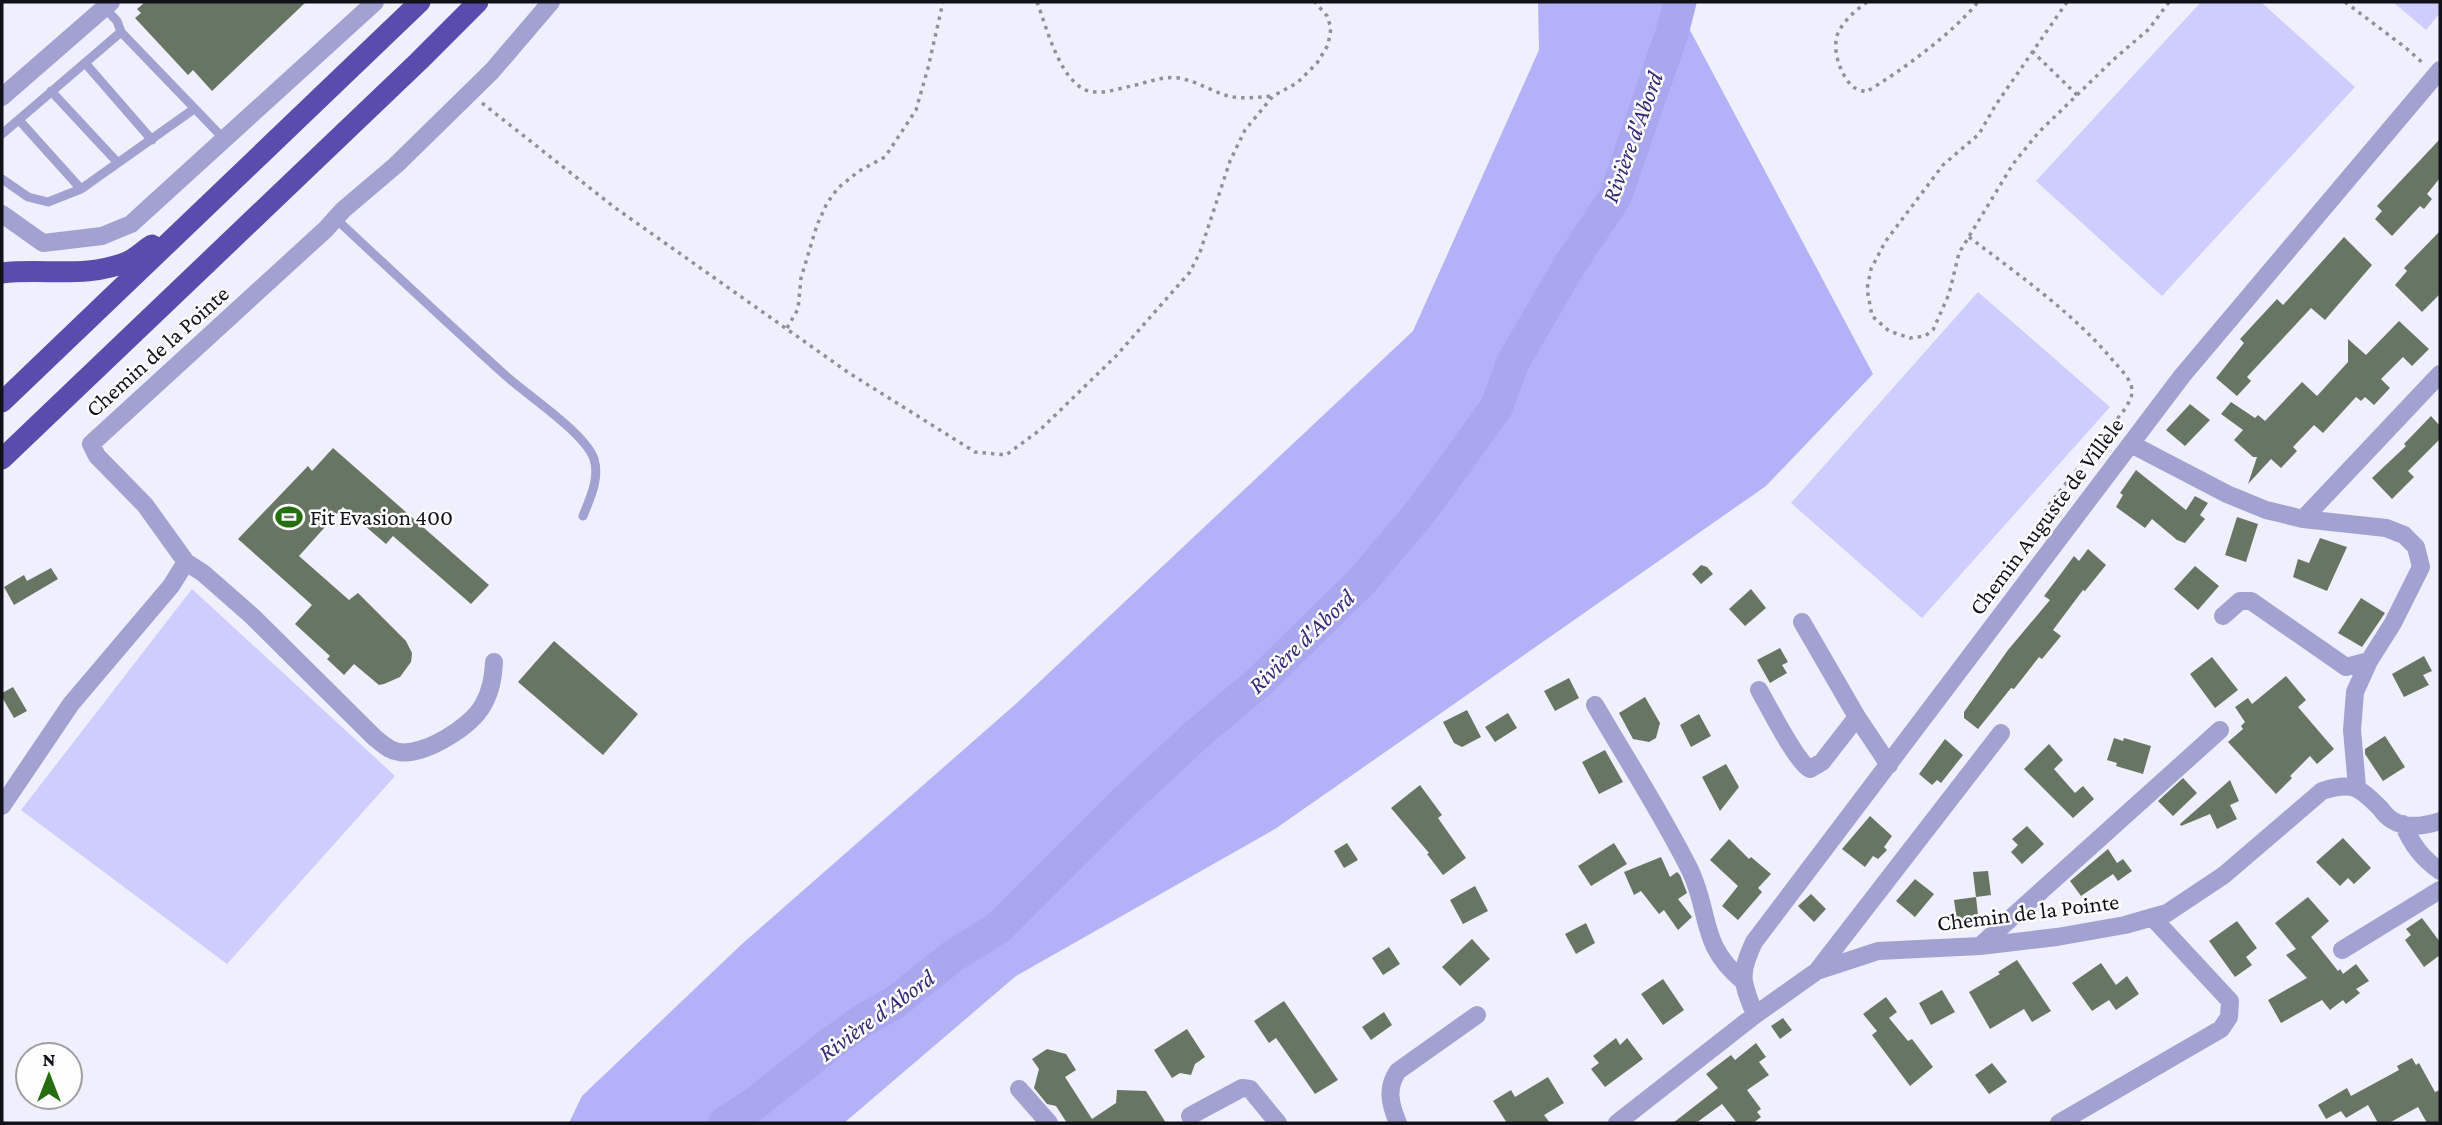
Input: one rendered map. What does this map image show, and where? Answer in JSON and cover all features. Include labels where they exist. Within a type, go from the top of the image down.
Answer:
[{"type":"highway","points":[[8,268],[67,272],[97,270],[129,260],[161,239],[411,2]]},
{"type":"highway","points":[[2,402],[420,2]]},
{"type":"highway","points":[[2,459],[478,2]]},
{"type":"street","points":[[2,214],[44,243],[102,236],[131,224],[375,2]]},
{"type":"street","name":"Chemin de la Pointe","points":[[186,562],[145,505],[97,456],[91,444],[343,209],[396,165],[492,71],[551,2]]},
{"type":"street","points":[[2,97],[108,5]]},
{"type":"street","name":"Chemin Auguste de Villèle","points":[[1742,980],[1745,960],[1754,942],[2182,376],[2438,73]]},
{"type":"street","points":[[2303,519],[2440,374]]},
{"type":"street","points":[[2131,444],[2227,494],[2266,510],[2303,519],[2386,528],[2404,535],[2416,547],[2421,566],[2355,692],[2351,730],[2357,788],[2391,819],[2403,824],[2415,826],[2440,821]]},
{"type":"street","points":[[2,806],[71,704],[171,586],[186,562],[203,573],[252,616],[375,738],[396,752],[408,753],[431,745],[470,722],[483,706],[492,685],[494,662]]},
{"type":"street","points":[[2224,616],[2240,601],[2251,601],[2346,667],[2370,661]]},
{"type":"street","points":[[1802,622],[1857,717],[1889,765]]},
{"type":"street","points":[[1759,690],[1797,755],[1810,769],[1822,762],[1857,717]]},
{"type":"street","points":[[1595,705],[1691,872],[1714,949],[1726,967],[1742,980],[1755,1015]]},
{"type":"street","points":[[1980,946],[2220,730]]},
{"type":"street","points":[[1816,971],[2001,733]]},
{"type":"street","name":"Chemin de la Pointe","points":[[1617,1123],[1816,971],[1878,951],[1980,946],[2057,937],[2124,925],[2167,913],[2224,875],[2322,791],[2340,785],[2357,788]]},
{"type":"street","points":[[2403,824],[2423,859],[2440,871]]},
{"type":"street","points":[[2342,950],[2440,890]]},
{"type":"street","points":[[2059,1123],[2221,1029],[2229,1017],[2230,1001],[2152,917]]},
{"type":"street","points":[[1398,1123],[1389,1098],[1391,1080],[1398,1071],[1477,1015]]},
{"type":"street","points":[[1190,1116],[1242,1088],[1250,1089],[1278,1123]]},
{"type":"street","points":[[1019,1089],[1049,1123]]},
{"type":"lane","points":[[108,5],[121,32],[224,139]]},
{"type":"lane","points":[[2,134],[121,32]]},
{"type":"lane","points":[[85,63],[152,140]]},
{"type":"lane","points":[[51,92],[118,163]]},
{"type":"lane","points":[[2,179],[28,197],[48,202],[81,190],[194,109]]},
{"type":"lane","points":[[19,120],[81,190]]},
{"type":"lane","points":[[335,219],[508,377],[585,442],[594,458],[596,473],[593,493],[583,516]]},
{"type":"path","points":[[786,328],[798,309],[801,278],[817,225],[827,203],[838,188],[859,171],[885,157],[916,110],[943,2]]},
{"type":"path","points":[[1037,2],[1063,68],[1072,82],[1083,90],[1111,91],[1163,78],[1180,78],[1227,96],[1273,96]]},
{"type":"path","points":[[470,93],[614,207],[849,373],[975,452],[1006,455],[1040,430],[1116,356],[1190,272],[1245,130],[1273,96],[1297,83],[1317,63],[1328,45],[1331,28],[1327,16],[1315,2]]},
{"type":"path","points":[[1867,2],[1855,11],[1838,31],[1835,48],[1841,69],[1852,87],[1866,92],[1928,49],[1978,2]]},
{"type":"path","points":[[2067,2],[1979,134],[1943,165],[1885,242],[1871,269],[1867,289],[1872,316],[1889,331],[1910,338],[1926,336],[1933,330],[1949,293],[1959,253],[2013,164],[2038,134],[2113,60],[2149,29],[2169,2]]},
{"type":"path","points":[[2345,2],[2438,73]]},
{"type":"path","points":[[2032,51],[2078,96]]},
{"type":"path","points":[[1969,237],[2033,285],[2081,327],[2105,350],[2130,382],[2133,396],[2125,410],[2048,506],[2045,513],[2047,518],[2065,530]]},
{"type":"shaded area","points":[[1538,2],[1675,2],[1873,374],[1766,486],[1275,829],[1016,976],[844,1123],[569,1123],[582,1096],[742,944],[1018,702],[1413,331],[1539,50]]},
{"type":"shaded area","points":[[2201,2],[2261,2],[2355,87],[2162,296],[2036,181]]},
{"type":"shaded area","points":[[2393,2],[2440,2],[2440,13],[2426,30]]},
{"type":"shaded area","points":[[1978,292],[2110,407],[1922,618],[1791,503]]},
{"type":"shaded area","points":[[192,589],[395,776],[227,964],[21,810]]},
{"type":"building","points":[[145,2],[306,2],[212,91],[193,70],[188,75],[135,18],[141,13],[137,9]]},
{"type":"building","points":[[2440,139],[2440,178],[2427,194],[2432,199],[2424,209],[2420,206],[2392,236],[2375,219],[2382,211],[2377,206]]},
{"type":"building","points":[[2440,231],[2440,294],[2422,312],[2395,285],[2407,271],[2404,268]]},
{"type":"building","points":[[2344,237],[2372,265],[2325,320],[2311,308],[2247,377],[2251,381],[2237,396],[2216,378],[2244,343],[2240,339],[2277,299],[2283,305]]},
{"type":"building","points":[[2399,321],[2429,349],[2412,366],[2403,357],[2381,379],[2390,388],[2374,405],[2365,397],[2361,401],[2356,397],[2323,433],[2314,425],[2293,447],[2297,451],[2281,468],[2271,459],[2248,484],[2257,457],[2253,457],[2234,440],[2243,430],[2221,414],[2231,402],[2255,418],[2258,415],[2265,421],[2302,382],[2317,396],[2348,362],[2348,339],[2366,355]]},
{"type":"building","points":[[2190,404],[2210,420],[2185,446],[2166,430]]},
{"type":"building","points":[[2431,416],[2440,426],[2440,439],[2408,471],[2414,477],[2392,499],[2372,478],[2406,446],[2404,444]]},
{"type":"building","points":[[333,448],[489,585],[471,604],[393,536],[386,544],[343,507],[299,556],[349,600],[358,593],[406,641],[412,653],[411,662],[400,677],[384,684],[379,685],[354,664],[344,675],[327,659],[330,656],[295,624],[312,605],[238,539],[308,466],[312,471]]},
{"type":"building","points":[[2136,470],[2186,510],[2195,496],[2208,503],[2200,515],[2205,519],[2185,543],[2177,540],[2152,519],[2145,528],[2116,507],[2123,495],[2120,493]]},
{"type":"building","points":[[2237,517],[2258,524],[2246,562],[2225,555]]},
{"type":"building","points":[[2320,538],[2347,547],[2327,591],[2293,577],[2298,559],[2309,563]]},
{"type":"building","points":[[2088,549],[2106,565],[2053,630],[2061,636],[2042,659],[2039,657],[2014,689],[2011,688],[1978,729],[1964,718],[1964,712],[2008,650],[2050,600],[2044,596],[2074,556],[2079,561]]},
{"type":"building","points":[[1701,565],[1713,574],[1701,584],[1692,574]]},
{"type":"building","points":[[2195,566],[2219,586],[2198,610],[2174,589]]},
{"type":"building","points":[[51,568],[58,579],[14,605],[4,587],[24,575],[27,581]]},
{"type":"building","points":[[1751,589],[1766,608],[1745,626],[1729,609]]},
{"type":"building","points":[[2361,598],[2385,613],[2362,647],[2338,633]]},
{"type":"building","points":[[554,641],[638,714],[603,755],[518,682]]},
{"type":"building","points":[[1780,648],[1788,662],[1782,665],[1787,673],[1770,683],[1757,660]]},
{"type":"building","points":[[2424,656],[2432,671],[2423,675],[2429,685],[2404,697],[2392,674]]},
{"type":"building","points":[[2212,657],[2238,690],[2215,708],[2190,674]]},
{"type":"building","points":[[2286,676],[2306,700],[2298,707],[2334,749],[2317,764],[2310,756],[2276,794],[2228,742],[2243,729],[2241,726],[2245,722],[2235,707],[2248,698],[2252,704]]},
{"type":"building","points":[[1569,678],[1579,698],[1555,711],[1544,691]]},
{"type":"building","points":[[13,687],[27,711],[14,718],[2,697],[2,693]]},
{"type":"building","points":[[1645,697],[1660,723],[1656,738],[1649,742],[1633,739],[1619,713]]},
{"type":"building","points":[[1467,710],[1481,737],[1462,747],[1454,743],[1443,722]]},
{"type":"building","points":[[1508,713],[1517,728],[1495,742],[1485,727]]},
{"type":"building","points":[[1699,714],[1711,736],[1691,747],[1680,725]]},
{"type":"building","points":[[2385,736],[2405,767],[2383,781],[2365,754],[2365,749]]},
{"type":"building","points":[[2114,738],[2123,741],[2124,738],[2151,746],[2143,774],[2116,766],[2117,763],[2107,760]]},
{"type":"building","points":[[1945,739],[1963,755],[1941,783],[1937,780],[1932,785],[1919,774]]},
{"type":"building","points":[[2049,744],[2063,760],[2054,769],[2075,793],[2083,786],[2094,799],[2073,818],[2024,769]]},
{"type":"building","points":[[1605,750],[1623,782],[1599,794],[1582,762]]},
{"type":"building","points":[[1726,764],[1739,787],[1720,811],[1702,777]]},
{"type":"building","points":[[2183,778],[2197,793],[2173,816],[2158,801]]},
{"type":"building","points":[[2230,780],[2239,801],[2230,805],[2237,819],[2217,829],[2210,814],[2181,826],[2180,824]]},
{"type":"building","points":[[1420,785],[1442,815],[1438,818],[1466,858],[1443,875],[1427,854],[1429,853],[1391,808]]},
{"type":"building","points":[[1870,816],[1892,836],[1884,847],[1887,850],[1878,859],[1873,856],[1865,867],[1842,849]]},
{"type":"building","points":[[2027,826],[2044,844],[2022,864],[2011,852],[2018,845],[2012,839]]},
{"type":"building","points":[[2343,838],[2371,868],[2354,884],[2348,878],[2340,886],[2316,862]]},
{"type":"building","points":[[1729,839],[1749,859],[1751,857],[1771,874],[1758,888],[1762,892],[1738,920],[1722,906],[1738,886],[1710,860]]},
{"type":"building","points":[[1347,843],[1358,860],[1344,868],[1334,851]]},
{"type":"building","points":[[1614,843],[1627,864],[1591,886],[1578,866]]},
{"type":"building","points":[[2108,849],[2117,863],[2123,859],[2132,871],[2118,881],[2113,874],[2081,896],[2070,881]]},
{"type":"building","points":[[1661,857],[1670,877],[1677,872],[1680,875],[1687,893],[1678,899],[1692,917],[1678,930],[1664,910],[1659,914],[1641,891],[1634,895],[1624,872]]},
{"type":"building","points":[[1988,871],[1991,895],[1976,897],[1973,872]]},
{"type":"building","points":[[1915,879],[1934,894],[1915,917],[1896,901]]},
{"type":"building","points":[[1475,886],[1488,911],[1463,924],[1450,900]]},
{"type":"building","points":[[1811,894],[1826,909],[1814,922],[1798,906]]},
{"type":"building","points":[[1976,897],[1979,924],[1958,927],[1954,900]]},
{"type":"building","points":[[2308,897],[2329,921],[2311,937],[2338,971],[2340,969],[2343,974],[2356,964],[2369,981],[2356,989],[2360,993],[2346,1004],[2343,1000],[2330,1010],[2322,1000],[2281,1023],[2268,1000],[2307,978],[2286,955],[2296,949],[2275,923]]},
{"type":"building","points":[[2422,918],[2440,942],[2440,955],[2424,967],[2405,940],[2411,935],[2406,929]]},
{"type":"building","points":[[2237,921],[2257,948],[2246,957],[2252,965],[2235,977],[2209,941]]},
{"type":"building","points":[[1586,923],[1595,943],[1576,954],[1565,934]]},
{"type":"building","points":[[1472,939],[1490,959],[1460,986],[1442,967]]},
{"type":"building","points":[[1389,947],[1400,964],[1383,975],[1372,958]]},
{"type":"building","points":[[2017,960],[2051,1011],[2032,1022],[2024,1009],[1990,1029],[1969,992],[2000,974],[1998,972]]},
{"type":"building","points":[[2101,963],[2116,985],[2127,976],[2139,994],[2116,1010],[2109,1000],[2092,1011],[2072,983]]},
{"type":"building","points":[[1663,979],[1684,1010],[1663,1025],[1641,994]]},
{"type":"building","points":[[1942,990],[1955,1012],[1931,1025],[1919,1003]]},
{"type":"building","points":[[1886,997],[1897,1012],[1889,1018],[1908,1041],[1912,1039],[1933,1067],[1910,1086],[1872,1035],[1877,1031],[1863,1014]]},
{"type":"building","points":[[1284,1001],[1338,1080],[1315,1094],[1276,1038],[1269,1043],[1254,1021]]},
{"type":"building","points":[[1384,1012],[1392,1025],[1371,1040],[1362,1027]]},
{"type":"building","points":[[1783,1018],[1792,1030],[1780,1039],[1771,1026]]},
{"type":"building","points":[[1187,1029],[1205,1057],[1195,1064],[1191,1075],[1180,1073],[1172,1078],[1154,1050]]},
{"type":"building","points":[[1616,1038],[1620,1045],[1627,1038],[1643,1059],[1605,1087],[1591,1069],[1599,1063],[1593,1056]]},
{"type":"building","points":[[1756,1043],[1766,1057],[1759,1062],[1769,1075],[1747,1090],[1761,1109],[1757,1112],[1761,1117],[1753,1123],[1737,1123],[1722,1104],[1696,1123],[1673,1123],[1718,1088],[1706,1074],[1731,1055],[1735,1060]]},
{"type":"building","points":[[1047,1049],[1066,1054],[1076,1070],[1065,1077],[1092,1119],[1116,1103],[1117,1090],[1146,1091],[1166,1123],[1067,1123],[1056,1106],[1047,1104],[1034,1088],[1039,1069],[1032,1059]]},
{"type":"building","points":[[2412,1058],[2416,1065],[2419,1063],[2435,1092],[2440,1090],[2440,1123],[2427,1123],[2418,1107],[2389,1123],[2378,1123],[2368,1105],[2346,1118],[2341,1111],[2326,1119],[2318,1105],[2347,1088],[2351,1096],[2399,1070],[2397,1066]]},
{"type":"building","points":[[1992,1063],[2007,1082],[1989,1094],[1975,1075]]},
{"type":"building","points":[[1548,1077],[1564,1103],[1544,1115],[1550,1123],[1507,1123],[1493,1101],[1511,1090],[1515,1097]]},
{"type":"waterway","name":"Rivière d'Abord","points":[[725,1123],[862,1021],[894,1003],[953,956],[998,928],[1125,801],[1260,681],[1362,581],[1422,510],[1496,408],[1513,362],[1569,266],[1615,197],[1672,33],[1680,2]]},
{"type":"place","name":"Fit Evasion 400","points":[[289,517]]}]
